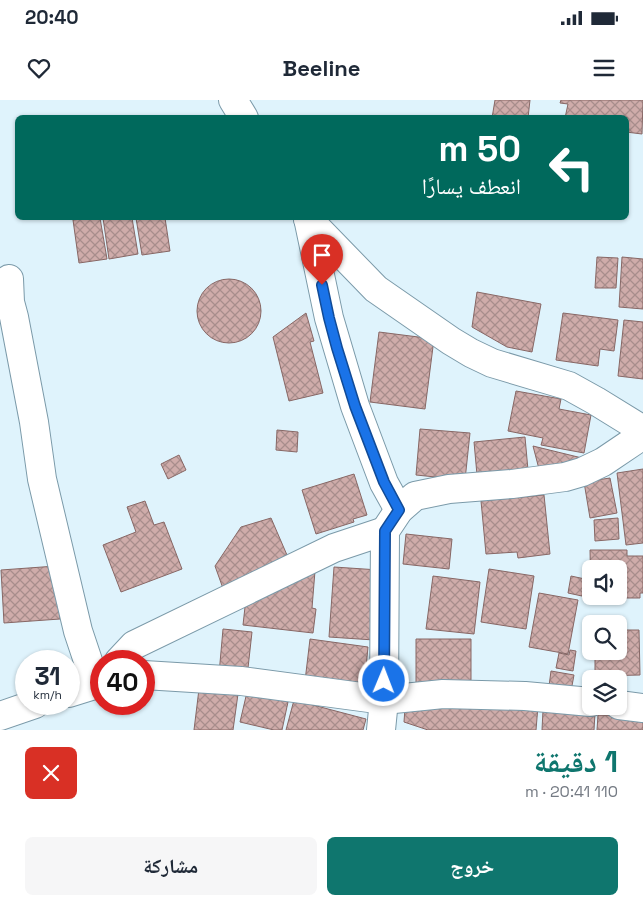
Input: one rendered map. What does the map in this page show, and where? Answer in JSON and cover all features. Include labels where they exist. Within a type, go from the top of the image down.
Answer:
[{"type":"street","points":[[232,100],[242,115]]},
{"type":"street","points":[[308,220],[329,318],[355,406],[384,482],[392,520],[381,730]]},
{"type":"street","points":[[310,220],[376,289],[451,341],[492,363],[569,386],[596,400],[643,430]]},
{"type":"street","points":[[9,279],[10,302],[34,422],[42,479],[78,631],[90,661]]},
{"type":"street","points":[[129,650],[134,645],[392,520],[415,496],[448,489],[512,484],[565,477],[582,472],[603,462],[643,435]]},
{"type":"street","points":[[155,676],[241,681],[384,700],[443,694],[525,696],[582,701]]},
{"type":"street","points":[[627,705],[643,708]]},
{"type":"street","points":[[0,716],[15,711]]},
{"type":"building","points":[[495,100],[530,100],[528,115],[492,115]]},
{"type":"building","points":[[561,100],[643,100],[642,134],[629,132],[629,115],[566,115],[568,104],[560,103]]},
{"type":"building","points":[[73,220],[100,220],[107,259],[79,263]]},
{"type":"building","points":[[103,220],[132,220],[138,254],[109,259]]},
{"type":"building","points":[[136,220],[165,220],[170,251],[142,255]]},
{"type":"building","points":[[597,257],[618,258],[616,288],[595,288]]},
{"type":"building","points":[[622,257],[643,259],[643,309],[619,307]]},
{"type":"building","points":[[223,279],[235,279],[252,288],[259,299],[261,311],[259,323],[252,334],[235,343],[223,343],[211,338],[202,329],[197,317],[197,305],[202,293],[211,284]]},
{"type":"building","points":[[477,292],[541,304],[532,352],[507,347],[472,327]]},
{"type":"building","points":[[306,313],[314,341],[310,342],[323,393],[289,401],[273,337]]},
{"type":"building","points":[[563,313],[618,320],[614,351],[600,349],[598,366],[556,360]]},
{"type":"building","points":[[624,320],[643,322],[643,379],[618,376]]},
{"type":"building","points":[[379,332],[434,339],[425,409],[370,402]]},
{"type":"building","points":[[516,391],[561,399],[559,409],[591,415],[584,453],[541,445],[543,438],[508,431]]},
{"type":"building","points":[[420,429],[470,433],[465,480],[416,475]]},
{"type":"building","points":[[277,430],[298,432],[297,452],[276,450]]},
{"type":"building","points":[[525,437],[528,470],[477,475],[474,442]]},
{"type":"building","points":[[533,446],[582,458],[578,464],[539,469]]},
{"type":"building","points":[[179,455],[186,470],[168,479],[161,464]]},
{"type":"building","points":[[643,469],[643,543],[626,545],[617,473]]},
{"type":"building","points":[[354,474],[367,515],[353,519],[354,522],[316,534],[302,490]]},
{"type":"building","points":[[610,478],[617,513],[590,518],[584,482]]},
{"type":"building","points":[[544,495],[550,554],[518,558],[517,552],[486,554],[481,501]]},
{"type":"building","points":[[145,501],[154,525],[164,522],[182,569],[121,592],[103,545],[136,532],[127,507]]},
{"type":"building","points":[[271,518],[290,562],[225,594],[215,566],[241,527]]},
{"type":"building","points":[[618,518],[619,539],[595,541],[594,520]]},
{"type":"building","points":[[406,534],[452,539],[449,569],[403,564]]},
{"type":"building","points":[[590,550],[627,550],[627,556],[643,556],[643,593],[640,593],[640,598],[627,598],[627,560],[590,560]]},
{"type":"building","points":[[56,566],[60,619],[4,623],[1,570]]},
{"type":"building","points":[[334,567],[379,570],[374,640],[329,637]]},
{"type":"building","points":[[489,569],[534,576],[526,629],[481,622]]},
{"type":"building","points":[[315,571],[312,608],[316,609],[313,633],[243,625],[245,607]]},
{"type":"building","points":[[433,576],[480,582],[474,634],[426,629]]},
{"type":"building","points":[[571,576],[582,578],[582,596],[568,593]]},
{"type":"building","points":[[539,593],[578,600],[568,654],[529,647]]},
{"type":"building","points":[[223,629],[252,632],[247,677],[219,674]]},
{"type":"building","points":[[627,630],[639,630],[640,675],[627,675],[627,670],[595,670],[595,660],[627,660]]},
{"type":"building","points":[[310,639],[368,647],[364,688],[305,681]]},
{"type":"building","points":[[416,639],[471,639],[471,689],[416,690]]},
{"type":"building","points":[[570,650],[576,651],[573,671],[556,668],[559,653],[569,655]]},
{"type":"building","points":[[551,671],[574,675],[571,691],[549,686]]},
{"type":"building","points":[[199,689],[238,694],[233,730],[194,730]]},
{"type":"building","points":[[247,692],[288,702],[282,730],[240,722]]},
{"type":"building","points":[[294,700],[366,719],[363,730],[286,730]]},
{"type":"building","points":[[538,706],[536,730],[428,730],[404,722],[405,708]]},
{"type":"building","points":[[543,710],[582,712],[582,715],[595,715],[594,730],[542,730]]},
{"type":"building","points":[[598,715],[643,716],[643,730],[597,730]]},
{"type":"route","points":[[322,285],[337,348],[355,406],[384,482],[399,510],[385,531],[384,681]]}]
